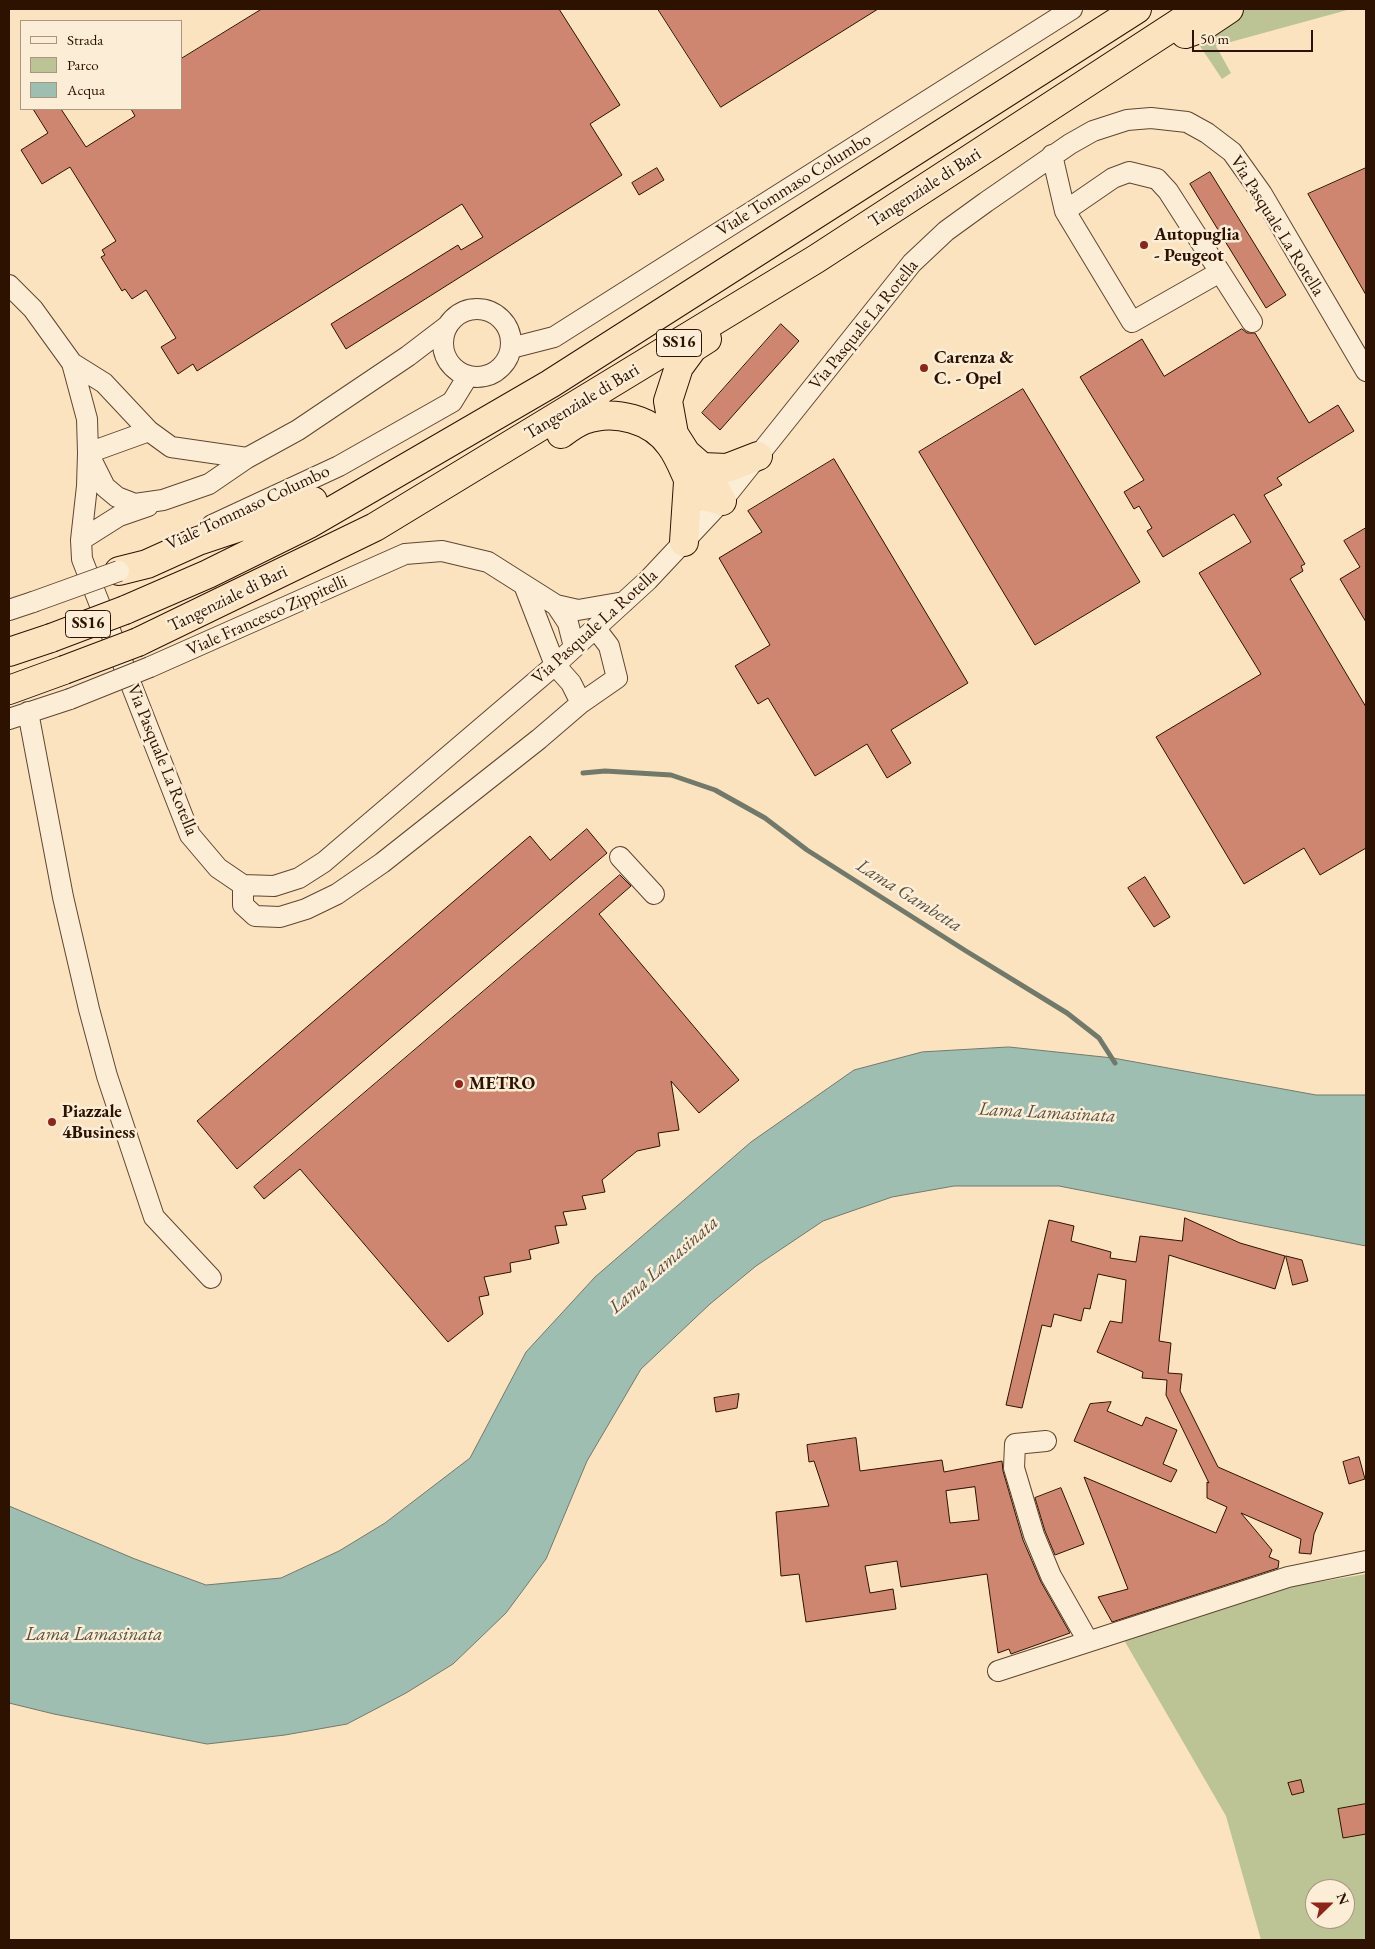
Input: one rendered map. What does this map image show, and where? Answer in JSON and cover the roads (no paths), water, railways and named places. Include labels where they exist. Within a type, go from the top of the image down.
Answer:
[{"type":"highway","name":"Tangenziale di Bari","points":[[9,652],[125,610],[208,574],[309,524],[559,379],[1137,9]]},
{"type":"highway","name":"Tangenziale di Bari","points":[[9,690],[138,642],[375,527],[816,259],[1200,9]]},
{"type":"highway","points":[[1123,59],[1199,29],[1229,9]]},
{"type":"highway","points":[[722,502],[696,494],[695,475],[686,453],[674,434],[668,402],[679,367],[693,348],[770,299],[816,259]]},
{"type":"highway","points":[[494,456],[534,450],[583,420],[606,416],[627,417],[643,422],[658,432],[670,445],[681,462],[695,475]]},
{"type":"highway","points":[[119,571],[147,564],[198,541],[240,527],[275,519],[295,511],[409,449],[451,443]]},
{"type":"highway","points":[[695,475],[727,468],[758,456]]},
{"type":"highway","points":[[684,542],[695,475]]},
{"type":"street","name":"Viale Tommaso Columbo","points":[[511,348],[554,337],[1072,9]]},
{"type":"street","name":"Via Pasquale La Rotella","points":[[9,285],[33,309],[72,363],[87,419],[87,486],[81,540],[82,559],[190,835],[218,868],[243,885],[274,886],[299,878],[324,862],[596,629],[648,580],[722,502],[912,263],[946,231],[1052,155],[1093,131],[1127,120],[1150,118],[1187,122],[1207,133],[1232,152],[1262,194],[1366,370]]},
{"type":"street","points":[[1052,155],[1065,211],[1132,322],[1220,272]]},
{"type":"street","points":[[1065,211],[1113,178],[1128,172],[1157,179],[1168,191],[1252,322]]},
{"type":"street","points":[[81,540],[119,516],[209,484],[247,458],[298,430],[408,356],[446,327],[461,312],[482,308],[493,312],[501,318],[509,332],[511,348],[504,364],[491,374],[480,377],[468,376],[460,372],[446,358],[443,348],[443,337],[446,327]]},
{"type":"street","points":[[408,356],[433,354],[446,358]]},
{"type":"street","points":[[72,363],[104,383],[148,431],[171,447],[247,458]]},
{"type":"street","name":"Viale Tommaso Columbo","points":[[9,610],[119,571],[144,556],[339,466],[452,402],[468,376]]},
{"type":"street","points":[[148,431],[88,453],[104,487],[117,497],[136,504],[164,500]]},
{"type":"street","name":"Viale Francesco Zippitelli","points":[[9,719],[70,699],[150,668],[405,554],[442,551],[488,562],[556,605]]},
{"type":"street","points":[[524,584],[555,665],[571,683],[581,703]]},
{"type":"street","points":[[556,605],[578,610],[624,602]]},
{"type":"street","points":[[556,605],[568,623],[574,647]]},
{"type":"street","points":[[243,885],[243,905],[255,916],[280,916],[306,910],[337,894],[393,854],[581,703],[617,678],[609,646],[596,629]]},
{"type":"street","points":[[28,712],[63,897],[88,1009],[108,1076],[154,1217],[211,1278]]},
{"type":"street","points":[[620,857],[654,894]]},
{"type":"street","points":[[1046,1441],[1014,1444],[1014,1468],[1034,1535],[1048,1568],[1088,1641]]},
{"type":"street","points":[[998,1671],[1288,1577],[1366,1561]]},
{"type":"water","name":"Lama Lamasinata","points":[[1009,1047],[1113,1058],[1316,1095],[1366,1095],[1366,1246],[1059,1186],[954,1186],[892,1197],[823,1221],[756,1266],[710,1304],[641,1369],[587,1461],[546,1559],[506,1613],[453,1664],[406,1693],[347,1724],[285,1735],[207,1744],[54,1714],[9,1703],[9,1506],[135,1559],[206,1585],[281,1578],[339,1551],[385,1523],[470,1458],[526,1352],[595,1277],[751,1142],[854,1070],[922,1052]]},
{"type":"waterway","name":"Lama Gambetta","points":[[583,773],[605,771],[671,775],[715,790],[765,818],[807,850],[1067,1013],[1099,1038],[1115,1063]]},
{"type":"place","name":"Autopuglia - Peugeot","points":[[1144,245]]},
{"type":"place","name":"Carenza & C. - Opel","points":[[924,368]]},
{"type":"place","name":"METRO","points":[[459,1084]]},
{"type":"place","name":"Piazzale 4Business","points":[[52,1122]]}]
